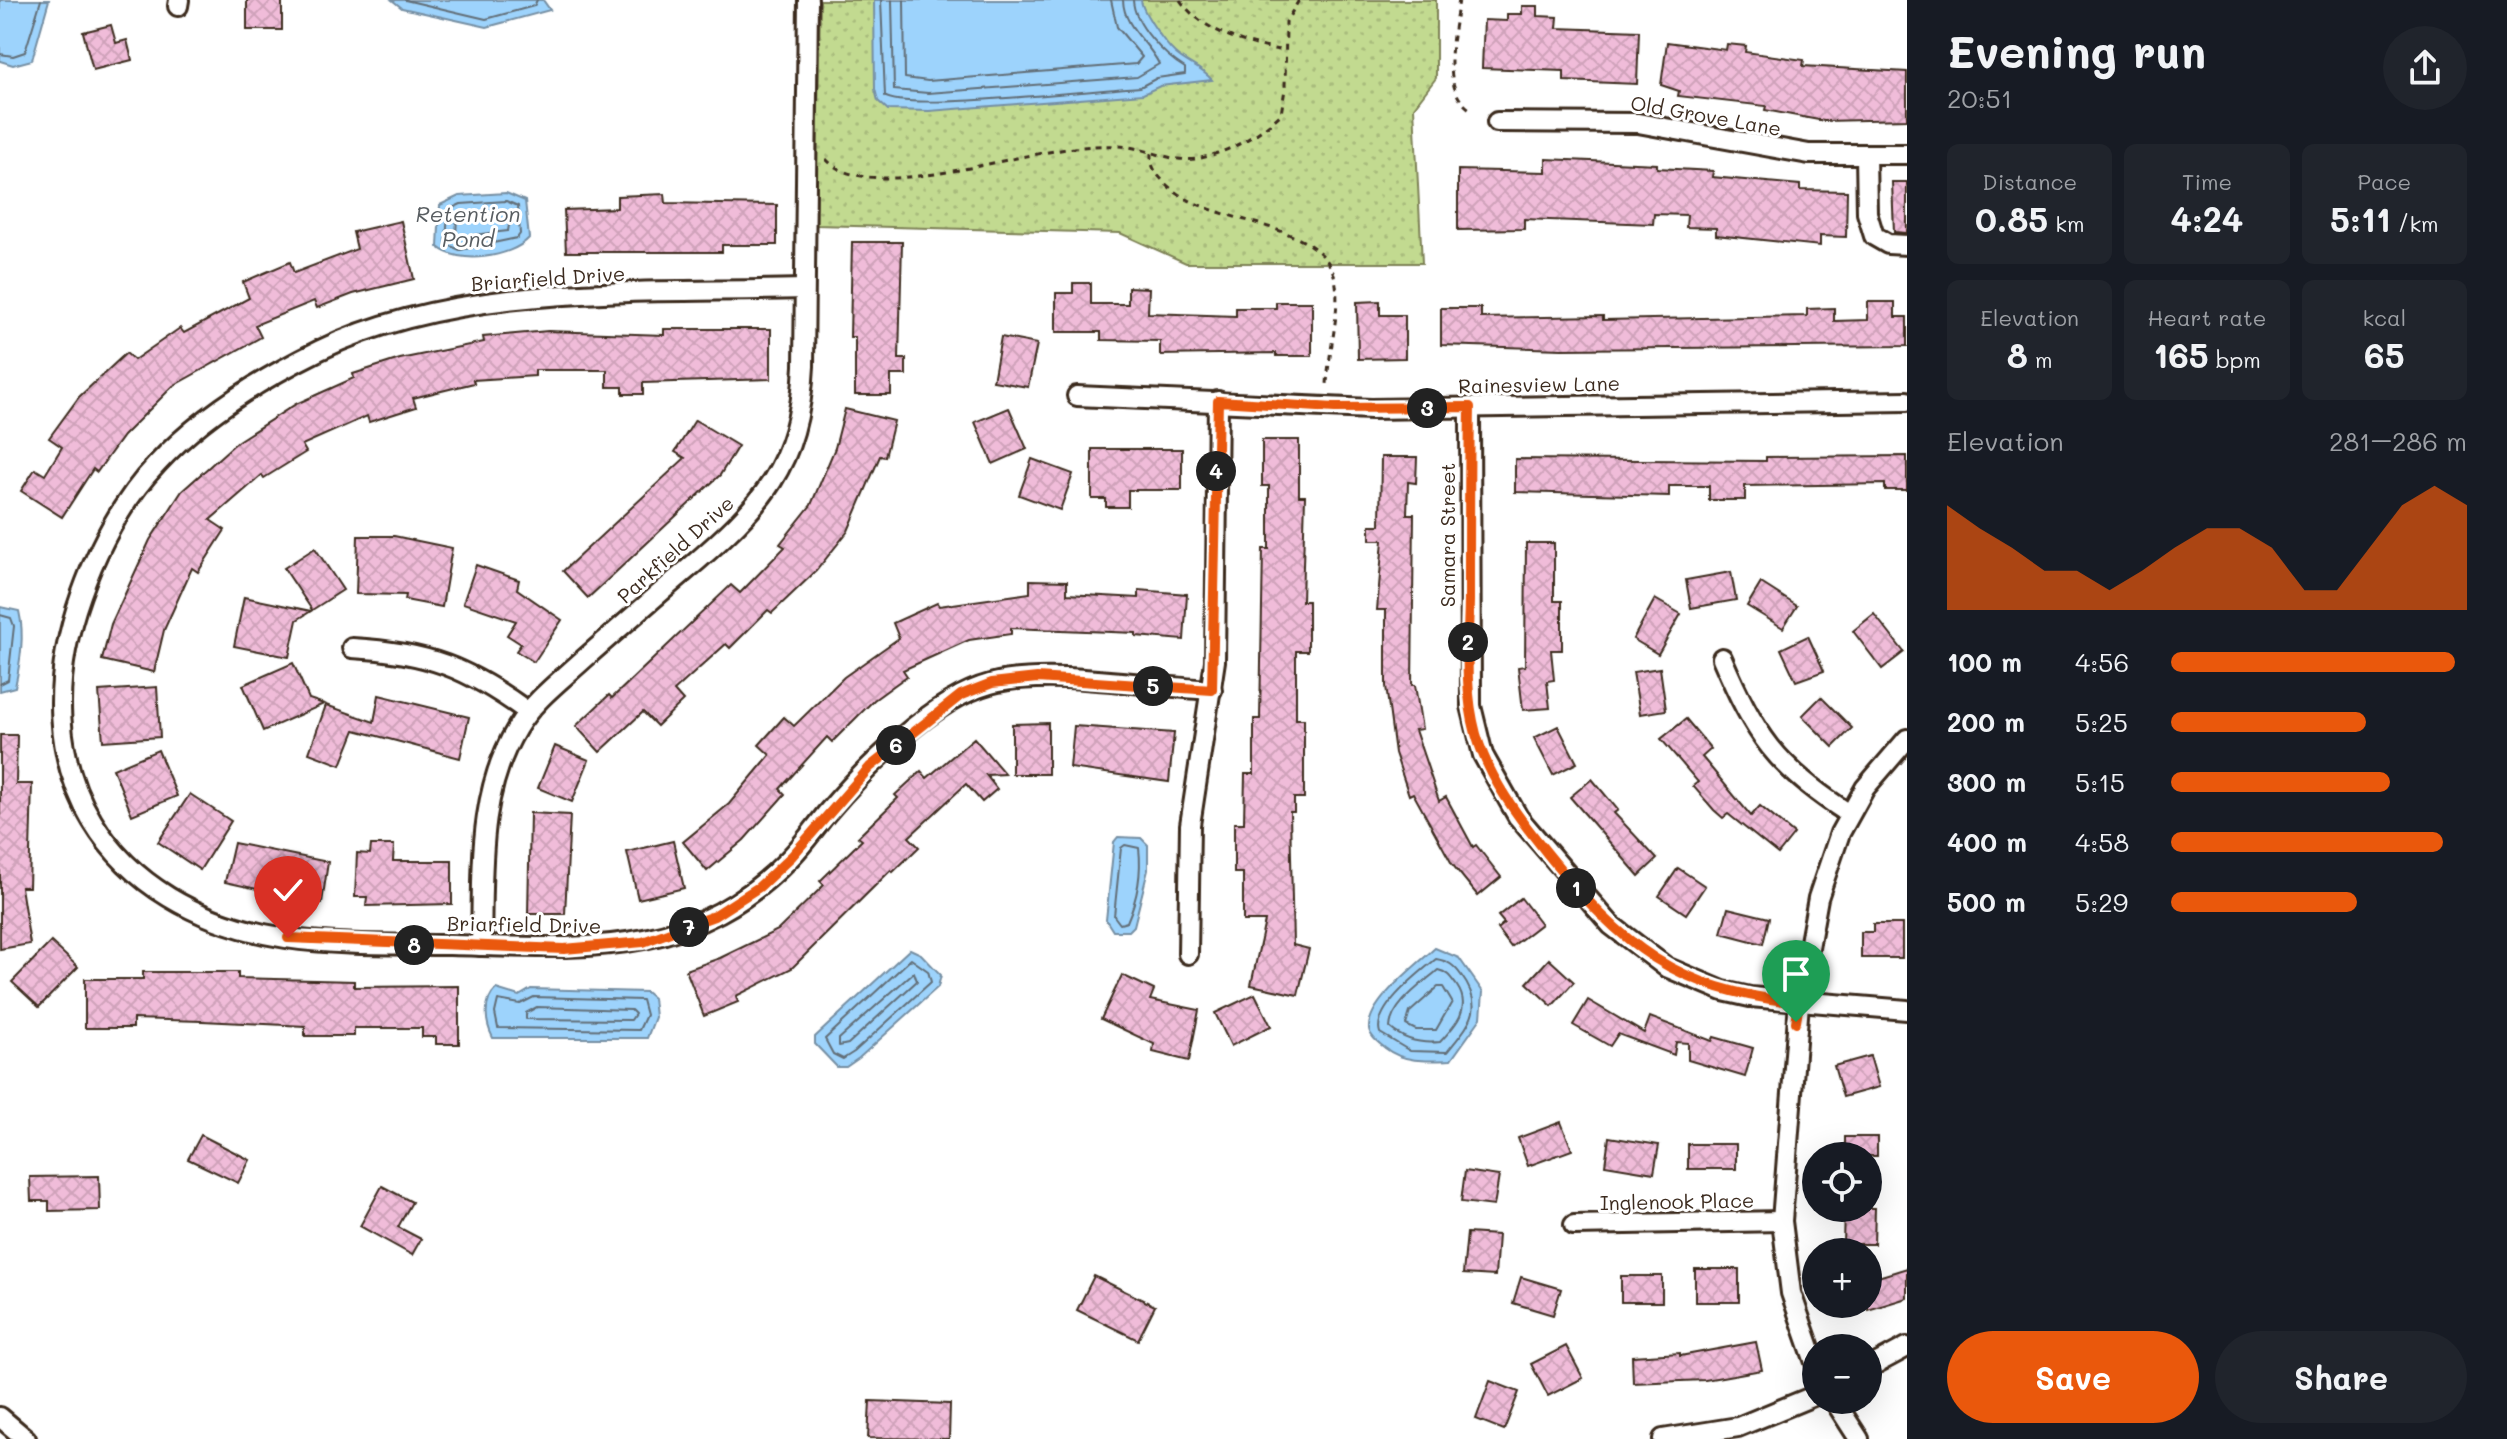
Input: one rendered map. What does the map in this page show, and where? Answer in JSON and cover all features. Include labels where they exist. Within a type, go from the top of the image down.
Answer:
[{"type":"street","name":"Parkfield Drive","points":[[481,946],[488,804],[502,757],[528,712],[743,521],[773,482],[791,444],[803,395],[808,0]]},
{"type":"street","name":"Old Grove Lane","points":[[1497,122],[1638,123],[1775,150],[1907,154]]},
{"type":"street","points":[[1866,154],[1867,213],[1874,236],[1888,244],[1907,245]]},
{"type":"street","name":"Briarfield Drive","points":[[804,289],[492,301],[417,315],[347,337],[263,381],[197,426],[155,465],[116,517],[100,547],[69,633],[60,716],[66,755],[84,805],[113,851],[162,895],[200,914],[257,932],[324,941],[615,946],[668,935],[714,916],[778,870],[844,794],[894,747],[961,695],[985,685],[1037,678],[1212,690]]},
{"type":"street","name":"Rainesview Lane","points":[[1077,396],[1335,408],[1907,401]]},
{"type":"street","points":[[1188,954],[1190,825],[1212,690],[1218,401]]},
{"type":"street","name":"Samara Street","points":[[1470,407],[1468,680],[1476,733],[1493,776],[1518,817],[1578,890],[1635,947],[1666,967],[1723,991],[1799,1003],[1907,1010]]},
{"type":"street","points":[[352,648],[397,651],[450,664],[497,689],[528,712]]},
{"type":"street","points":[[1722,658],[1763,741],[1789,771],[1848,813]]},
{"type":"street","points":[[1805,1334],[1791,1293],[1782,1221],[1799,1003],[1818,898],[1848,813],[1882,765],[1907,739]]},
{"type":"street","name":"Inglenook Place","points":[[1574,1225],[1782,1221]]},
{"type":"street","points":[[1882,1360],[1907,1347]]},
{"type":"street","points":[[1663,1439],[1738,1427],[1802,1401]]},
{"type":"street","points":[[1843,1414],[1859,1439]]},
{"type":"street","points":[[0,1417],[26,1439]]},
{"type":"path","points":[[1180,0],[1198,19],[1223,33],[1286,51]]},
{"type":"path","points":[[847,175],[954,172],[1070,148],[1104,146],[1174,159],[1198,159],[1252,137],[1281,114],[1286,22],[1299,0]]},
{"type":"path","points":[[1459,0],[1452,84],[1460,100],[1473,111]]},
{"type":"path","points":[[1151,153],[1156,174],[1186,201],[1304,239],[1321,253],[1335,284],[1327,388]]},
{"type":"green space","points":[[820,0],[1436,0],[1436,78],[1414,107],[1422,263],[1186,263],[1120,233],[816,225]]},
{"type":"water","points":[[0,0],[49,0],[32,60],[13,65],[0,61]]},
{"type":"water","points":[[392,0],[543,0],[550,10],[487,27],[402,8]]},
{"type":"water","points":[[874,0],[1141,0],[1150,20],[1171,49],[1212,80],[1160,86],[1143,94],[929,111],[888,110],[878,101],[875,89]]},
{"type":"water","name":"Retention Pond","points":[[506,193],[525,201],[529,238],[521,245],[484,257],[458,256],[438,247],[440,205],[459,196]]},
{"type":"water","points":[[0,607],[19,611],[22,640],[15,687],[0,691]]},
{"type":"water","points":[[1118,837],[1141,838],[1148,845],[1148,870],[1134,926],[1129,931],[1113,931],[1106,920],[1114,842]]},
{"type":"water","points":[[1435,948],[1459,958],[1483,992],[1481,1018],[1451,1060],[1408,1059],[1392,1053],[1375,1040],[1369,1029],[1371,1018],[1394,985]]},
{"type":"water","points":[[910,949],[921,954],[941,975],[938,987],[859,1058],[846,1067],[837,1067],[815,1044],[815,1037]]},
{"type":"water","points":[[496,989],[519,996],[531,989],[646,992],[653,998],[655,1017],[647,1038],[493,1038],[487,1012],[489,1000]]},
{"type":"building","points":[[247,0],[282,0],[282,30],[247,30]]},
{"type":"building","points":[[1522,6],[1538,6],[1538,16],[1558,17],[1557,28],[1639,31],[1637,84],[1564,81],[1564,71],[1482,68],[1484,20],[1507,21],[1507,14],[1522,14]]},
{"type":"building","points":[[111,25],[116,43],[127,40],[132,60],[93,70],[83,32]]},
{"type":"building","points":[[1667,42],[1726,50],[1727,44],[1746,46],[1745,52],[1804,60],[1803,66],[1907,72],[1907,119],[1824,121],[1765,110],[1766,106],[1678,96],[1679,91],[1661,85]]},
{"type":"building","points":[[1546,159],[1657,164],[1657,168],[1713,171],[1712,177],[1800,185],[1800,190],[1847,191],[1846,237],[1820,236],[1820,246],[1716,235],[1716,228],[1686,227],[1687,215],[1654,214],[1653,224],[1524,219],[1524,229],[1458,230],[1458,170],[1546,172]]},
{"type":"building","points":[[1892,182],[1907,182],[1907,233],[1894,232]]},
{"type":"building","points":[[665,194],[666,203],[777,205],[777,245],[722,245],[722,252],[566,252],[564,210],[617,208],[617,196]]},
{"type":"building","points":[[401,221],[414,279],[353,294],[317,308],[314,301],[255,325],[261,337],[173,386],[123,436],[97,472],[93,469],[62,517],[21,491],[35,469],[45,475],[62,447],[49,438],[79,397],[126,353],[134,360],[180,328],[184,333],[249,298],[243,282],[290,262],[294,273],[357,249],[353,232]]},
{"type":"building","points":[[852,242],[902,242],[899,359],[906,359],[906,375],[891,375],[891,395],[855,395],[855,337],[850,337]]},
{"type":"building","points":[[1073,283],[1091,283],[1091,304],[1128,304],[1128,287],[1149,288],[1148,313],[1236,316],[1236,308],[1276,308],[1276,302],[1312,302],[1312,356],[1276,356],[1276,353],[1160,355],[1160,341],[1101,340],[1101,332],[1056,332],[1056,293],[1073,293]]},
{"type":"building","points":[[1380,301],[1380,315],[1405,315],[1405,358],[1358,359],[1357,302]]},
{"type":"building","points":[[1868,302],[1895,302],[1895,317],[1907,317],[1907,346],[1562,349],[1441,345],[1441,308],[1481,308],[1481,318],[1603,316],[1603,320],[1807,316],[1807,309],[1834,308],[1834,321],[1868,320]]},
{"type":"building","points":[[664,329],[771,329],[771,379],[643,383],[643,394],[623,394],[623,387],[607,387],[607,370],[535,370],[535,376],[473,380],[474,383],[413,398],[416,407],[369,422],[367,416],[302,445],[306,452],[264,478],[262,475],[210,520],[225,530],[198,572],[192,568],[164,630],[154,672],[102,660],[111,624],[150,540],[182,491],[238,441],[296,404],[354,378],[353,374],[400,359],[484,342],[483,337],[548,331],[664,335]]},
{"type":"building","points":[[1001,337],[1037,344],[1028,387],[993,381]]},
{"type":"building","points":[[1009,408],[1027,449],[993,464],[975,422]]},
{"type":"building","points":[[845,409],[894,421],[885,457],[880,456],[848,531],[816,571],[772,613],[768,610],[730,648],[726,644],[674,691],[683,701],[657,726],[643,712],[600,752],[576,726],[609,695],[612,698],[731,585],[740,593],[785,547],[780,544],[811,505],[835,448]]},
{"type":"building","points":[[695,420],[738,446],[720,475],[588,598],[563,571],[685,458],[675,452]]},
{"type":"building","points":[[1262,440],[1299,440],[1299,496],[1305,496],[1302,601],[1308,601],[1308,651],[1296,651],[1296,719],[1304,719],[1304,798],[1294,798],[1294,812],[1290,812],[1293,945],[1309,949],[1298,995],[1251,985],[1265,921],[1243,921],[1243,873],[1234,873],[1234,823],[1244,823],[1245,774],[1254,774],[1254,719],[1260,719],[1263,549],[1269,549],[1269,486],[1262,486]]},
{"type":"building","points":[[1092,449],[1182,449],[1182,490],[1128,490],[1128,507],[1106,507],[1106,499],[1092,499]]},
{"type":"building","points":[[1907,456],[1907,490],[1885,490],[1885,484],[1745,486],[1745,500],[1709,500],[1709,486],[1669,486],[1669,496],[1515,492],[1515,459],[1766,461],[1766,457]]},
{"type":"building","points":[[1381,457],[1417,457],[1416,483],[1408,482],[1407,514],[1414,514],[1412,685],[1415,685],[1422,729],[1415,730],[1439,801],[1446,797],[1473,847],[1476,845],[1501,877],[1478,896],[1452,864],[1413,793],[1409,795],[1395,753],[1386,686],[1386,610],[1377,610],[1383,540],[1370,540],[1370,525],[1380,525]]},
{"type":"building","points":[[1032,459],[1073,474],[1060,510],[1019,495]]},
{"type":"building","points":[[358,536],[394,536],[452,548],[442,607],[405,600],[406,595],[356,594]]},
{"type":"building","points":[[1526,543],[1554,543],[1554,601],[1562,601],[1562,650],[1551,650],[1554,680],[1547,681],[1550,708],[1523,710],[1518,667],[1525,666]]},
{"type":"building","points":[[315,548],[343,590],[312,610],[284,568]]},
{"type":"building","points":[[476,565],[519,580],[517,589],[562,620],[534,662],[516,651],[521,644],[507,635],[516,621],[463,603]]},
{"type":"building","points":[[1731,572],[1736,600],[1691,608],[1686,580]]},
{"type":"building","points":[[1030,580],[1067,581],[1067,594],[1139,598],[1139,590],[1187,594],[1184,640],[1136,636],[1136,633],[1011,628],[1011,634],[969,640],[903,670],[907,676],[874,700],[832,742],[827,737],[780,789],[785,794],[744,840],[707,871],[683,842],[729,804],[770,755],[759,745],[784,717],[794,726],[844,677],[899,638],[893,623],[937,603],[939,606],[1030,593]]},
{"type":"building","points":[[1761,583],[1797,606],[1783,628],[1747,606]]},
{"type":"building","points":[[244,597],[311,611],[297,620],[289,657],[234,646]]},
{"type":"building","points":[[1655,599],[1681,614],[1658,654],[1633,639]]},
{"type":"building","points":[[1874,614],[1904,652],[1882,669],[1853,631]]},
{"type":"building","points":[[1808,636],[1824,671],[1796,681],[1781,649]]},
{"type":"building","points":[[293,663],[309,699],[324,704],[263,731],[243,685]]},
{"type":"building","points":[[1660,668],[1666,710],[1640,714],[1633,672]]},
{"type":"building","points":[[157,687],[160,737],[103,741],[99,691]]},
{"type":"building","points":[[379,695],[469,717],[460,758],[355,730],[341,765],[309,753],[326,705],[374,722]]},
{"type":"building","points":[[1821,697],[1852,728],[1833,747],[1802,716]]},
{"type":"building","points":[[1686,719],[1711,749],[1702,757],[1751,816],[1760,806],[1794,834],[1778,854],[1728,814],[1723,818],[1693,786],[1698,782],[1661,739]]},
{"type":"building","points":[[1048,723],[1048,774],[1012,774],[1012,724]]},
{"type":"building","points":[[1074,726],[1174,733],[1169,782],[1070,768]]},
{"type":"building","points":[[1558,726],[1577,763],[1553,775],[1534,738]]},
{"type":"building","points":[[0,735],[17,735],[16,784],[32,784],[29,887],[21,887],[30,944],[0,949]]},
{"type":"building","points":[[974,738],[1005,774],[986,775],[997,789],[982,802],[966,784],[909,837],[919,847],[893,872],[891,870],[792,968],[736,996],[738,1002],[704,1016],[686,970],[720,958],[778,930],[824,885],[820,881],[862,840],[858,837],[898,798],[895,795],[921,771],[927,778]]},
{"type":"building","points":[[555,746],[589,760],[572,802],[538,788]]},
{"type":"building","points":[[158,750],[177,796],[132,815],[113,769]]},
{"type":"building","points":[[1592,779],[1618,810],[1614,813],[1657,859],[1639,876],[1570,797]]},
{"type":"building","points":[[190,794],[231,821],[200,870],[158,842]]},
{"type":"building","points":[[530,813],[570,815],[565,914],[528,914]]},
{"type":"building","points":[[673,841],[684,888],[638,899],[627,852]]},
{"type":"building","points":[[234,843],[328,862],[322,903],[225,882]]},
{"type":"building","points":[[371,845],[394,845],[393,861],[452,861],[452,904],[366,906],[367,897],[355,897],[357,853],[370,854]]},
{"type":"building","points":[[1678,868],[1705,886],[1686,914],[1659,896]]},
{"type":"building","points":[[1521,898],[1541,924],[1511,947],[1497,929],[1504,923],[1498,916]]},
{"type":"building","points":[[1728,908],[1769,918],[1763,944],[1721,933]]},
{"type":"building","points":[[1873,924],[1902,924],[1902,958],[1861,958],[1861,932],[1873,932]]},
{"type":"building","points":[[51,942],[78,967],[39,1007],[12,982]]},
{"type":"building","points":[[1549,959],[1574,982],[1552,1006],[1527,983]]},
{"type":"building","points":[[143,972],[238,972],[238,978],[354,981],[354,987],[459,986],[459,1044],[436,1044],[436,1037],[422,1037],[422,1028],[354,1028],[354,1036],[305,1036],[305,1026],[133,1019],[133,1028],[85,1028],[85,979],[143,979]]},
{"type":"building","points":[[1122,975],[1154,990],[1150,1000],[1199,1010],[1189,1061],[1153,1052],[1154,1044],[1101,1019]]},
{"type":"building","points":[[1255,994],[1271,1026],[1231,1046],[1215,1013]]},
{"type":"building","points":[[1588,1000],[1644,1033],[1650,1017],[1712,1041],[1714,1037],[1753,1048],[1745,1077],[1688,1060],[1688,1043],[1676,1042],[1674,1055],[1618,1034],[1610,1046],[1573,1025]]},
{"type":"building","points":[[1870,1056],[1879,1087],[1843,1097],[1834,1066]]},
{"type":"building","points":[[1561,1122],[1572,1150],[1528,1166],[1518,1138]]},
{"type":"building","points":[[201,1135],[250,1160],[238,1183],[188,1159]]},
{"type":"building","points":[[1609,1137],[1659,1145],[1654,1173],[1605,1165]]},
{"type":"building","points":[[1845,1137],[1877,1137],[1877,1142],[1845,1142]]},
{"type":"building","points":[[1688,1144],[1736,1144],[1736,1169],[1688,1169]]},
{"type":"building","points":[[1465,1171],[1499,1176],[1494,1206],[1461,1202]]},
{"type":"building","points":[[99,1176],[100,1210],[49,1211],[49,1201],[31,1201],[30,1177]]},
{"type":"building","points":[[382,1186],[412,1202],[398,1227],[421,1239],[412,1255],[360,1226]]},
{"type":"building","points":[[1844,1222],[1875,1222],[1874,1238],[1843,1238]]},
{"type":"building","points":[[1467,1233],[1498,1235],[1495,1276],[1463,1274]]},
{"type":"building","points":[[1907,1268],[1907,1298],[1882,1306],[1882,1276]]},
{"type":"building","points":[[1695,1269],[1739,1269],[1739,1302],[1695,1302]]},
{"type":"building","points":[[1094,1276],[1155,1306],[1138,1340],[1077,1310]]},
{"type":"building","points":[[1621,1276],[1662,1276],[1662,1302],[1621,1302]]},
{"type":"building","points":[[1521,1277],[1561,1289],[1553,1315],[1513,1303]]},
{"type":"building","points":[[1756,1342],[1762,1370],[1705,1380],[1633,1383],[1632,1356],[1680,1353],[1680,1356]]},
{"type":"building","points":[[1566,1346],[1583,1378],[1548,1396],[1531,1364]]},
{"type":"building","points":[[1490,1381],[1519,1392],[1504,1430],[1476,1419]]},
{"type":"building","points":[[870,1401],[950,1404],[949,1439],[868,1438]]},
{"type":"route","points":[[288,938],[382,944],[589,949],[643,942],[714,916],[759,887],[778,870],[870,767],[961,695],[992,683],[1037,678],[1212,690],[1218,401],[1371,409],[1470,407],[1468,680],[1476,733],[1493,776],[1518,817],[1586,900],[1635,947],[1666,967],[1723,991],[1799,1003],[1796,1022]]}]
